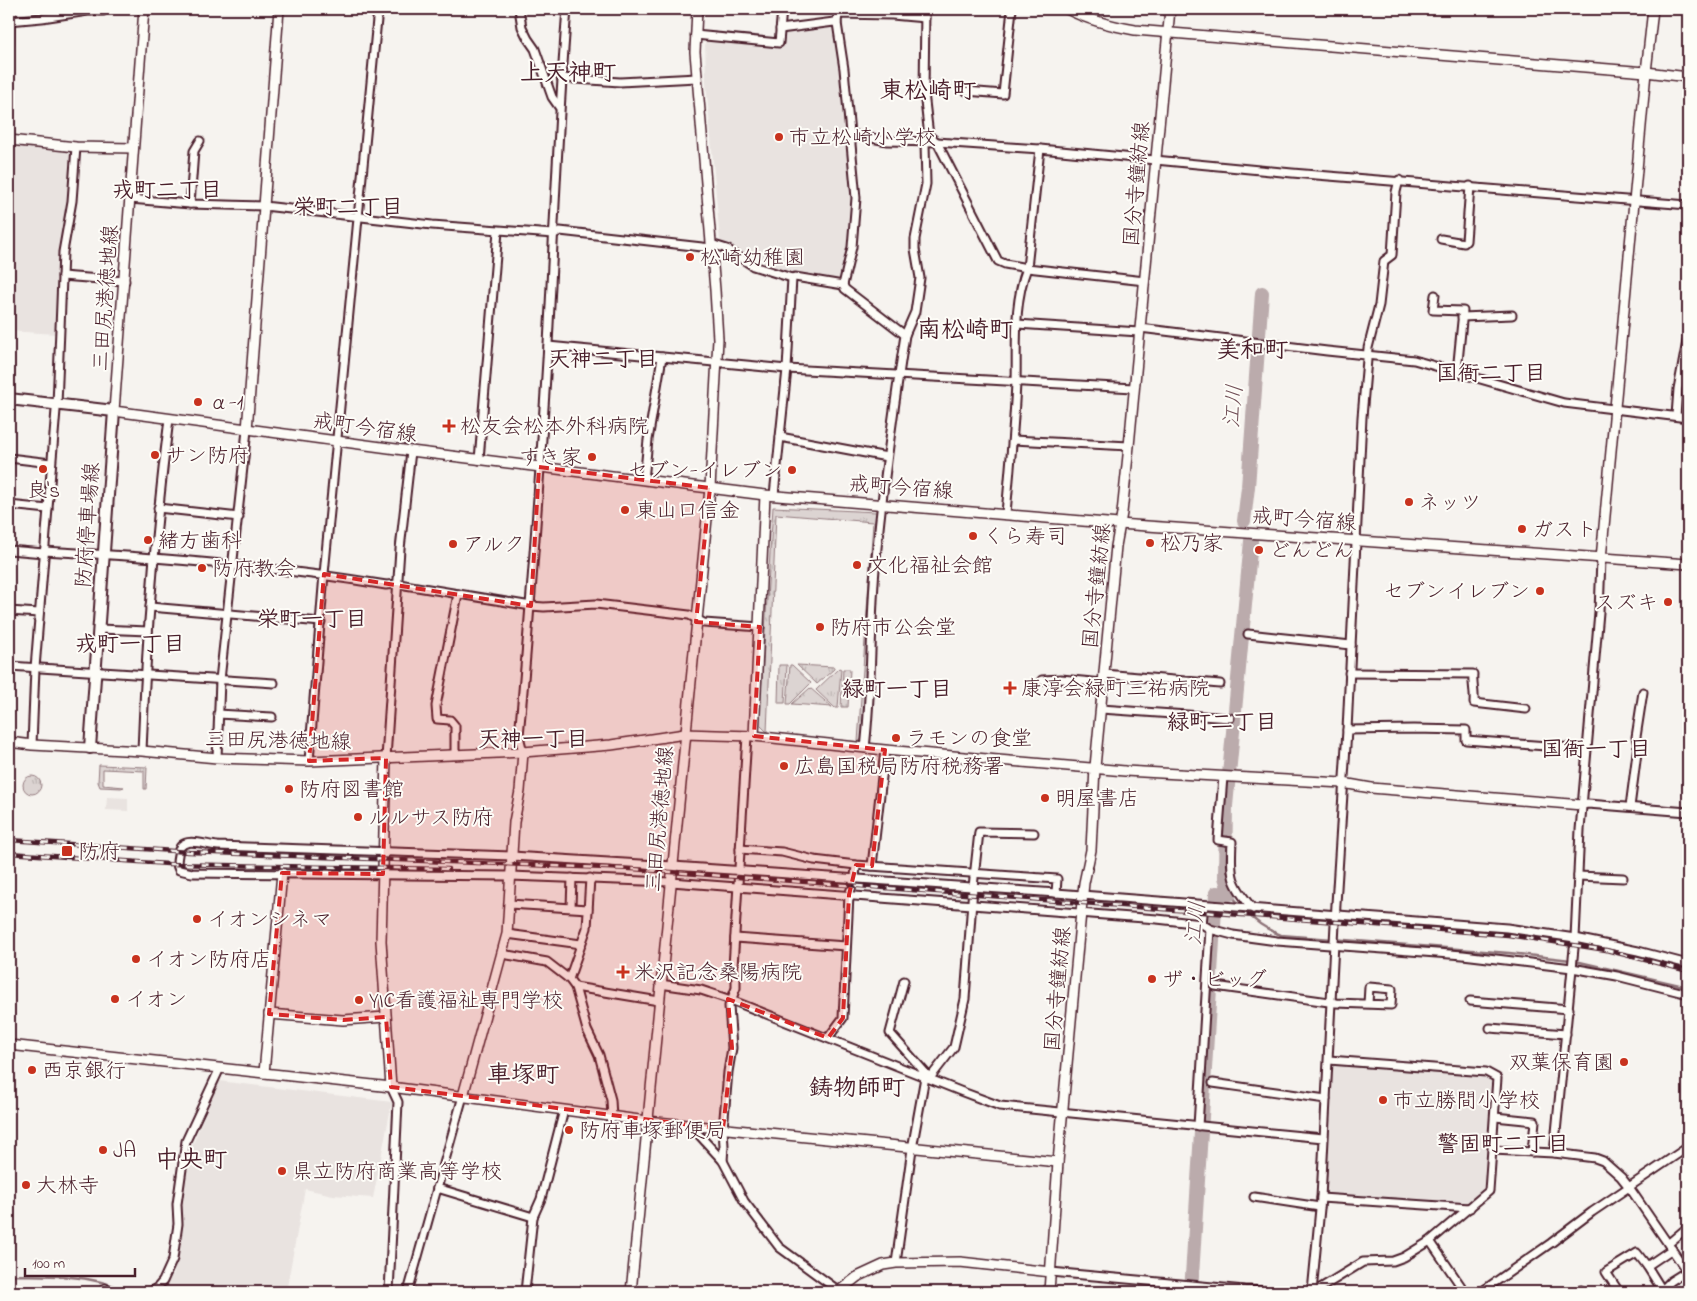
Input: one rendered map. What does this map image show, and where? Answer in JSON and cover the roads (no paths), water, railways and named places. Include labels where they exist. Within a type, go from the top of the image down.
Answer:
[{"type":"main road","points":[[9,399],[56,407],[114,411]]},
{"type":"main road","name":"防府停車場線","points":[[90,748],[114,411]]},
{"type":"street","points":[[9,44],[10,9]]},
{"type":"street","name":"三田尻港徳地線","points":[[114,411],[144,9]]},
{"type":"street","points":[[217,758],[220,680],[247,430],[279,9]]},
{"type":"street","points":[[309,761],[324,574],[378,9]]},
{"type":"street","points":[[519,9],[522,27],[535,49],[552,98],[559,107]]},
{"type":"street","points":[[408,1292],[464,1096],[506,934],[514,822],[520,791],[523,752],[519,736],[548,346],[559,107],[566,9]]},
{"type":"street","points":[[698,9],[695,35],[697,78],[718,339],[710,488],[685,734],[750,736],[885,750],[1223,777],[1343,783],[1371,788],[1688,812]]},
{"type":"street","points":[[695,35],[779,43],[782,9]]},
{"type":"street","points":[[925,9],[924,94],[929,136],[938,142],[998,261],[1027,268],[1145,281]]},
{"type":"street","points":[[966,90],[1003,94],[1012,9]]},
{"type":"street","points":[[1067,9],[1115,27],[1168,34],[1646,72],[1688,77]]},
{"type":"street","name":"国分寺鐘紡線","points":[[1049,1292],[1058,1162],[1081,912],[1091,850],[1095,767],[1119,524],[1122,513],[1129,446],[1170,9]]},
{"type":"street","points":[[1554,1153],[1575,938],[1582,805],[1599,612],[1601,558],[1653,9]]},
{"type":"street","points":[[9,21],[88,11],[103,11]]},
{"type":"street","points":[[843,285],[852,247],[856,198],[838,14],[925,18]]},
{"type":"street","points":[[780,29],[838,23]]},
{"type":"street","points":[[562,78],[620,82],[697,78]]},
{"type":"street","points":[[850,134],[887,141],[938,142],[1040,149],[1292,173],[1399,180],[1634,202],[1688,205]]},
{"type":"street","points":[[9,140],[76,147],[133,148]]},
{"type":"street","points":[[190,204],[194,151],[200,142]]},
{"type":"street","points":[[865,748],[870,709],[875,572],[881,503],[905,335],[915,312],[920,278],[915,249],[926,184],[925,143]]},
{"type":"street","points":[[32,745],[35,668],[56,407],[63,252],[72,201],[76,147]]},
{"type":"street","points":[[1006,513],[1013,440],[1017,311],[1022,281],[1027,268],[1040,149]]},
{"type":"street","points":[[1313,1292],[1321,1198],[1362,417],[1368,355],[1379,305],[1384,261],[1392,255],[1396,192],[1399,180]]},
{"type":"street","points":[[1441,239],[1464,243],[1466,241],[1470,186]]},
{"type":"street","points":[[130,199],[190,204],[264,206],[498,231],[554,234],[560,231],[711,246],[727,250],[753,266],[792,278],[795,276],[843,285],[845,289],[905,335]]},
{"type":"street","points":[[479,460],[498,231]]},
{"type":"street","points":[[62,276],[124,280]]},
{"type":"street","points":[[774,495],[787,369],[792,278]]},
{"type":"street","points":[[1435,295],[1434,310],[1463,311],[1457,372]]},
{"type":"street","points":[[1462,317],[1512,315]]},
{"type":"street","points":[[1018,324],[1140,330],[1414,360],[1564,403],[1688,418]]},
{"type":"street","points":[[1676,416],[1678,389],[1688,336]]},
{"type":"street","points":[[548,346],[787,369],[1134,388]]},
{"type":"street","points":[[644,480],[648,440],[662,357]]},
{"type":"street","name":"戒町今宿線","points":[[114,411],[479,460],[765,495],[1006,513],[1119,524],[1688,564]]},
{"type":"street","points":[[142,751],[145,674],[158,508],[170,418]]},
{"type":"street","points":[[780,437],[887,457]]},
{"type":"street","points":[[1013,440],[1129,446]]},
{"type":"street","points":[[389,1292],[398,1102],[391,1087],[381,941],[386,758],[400,550],[411,451]]},
{"type":"street","points":[[9,458],[51,463]]},
{"type":"street","points":[[723,1161],[722,1129],[732,1048],[729,1006],[736,988],[733,967],[740,849],[760,627],[765,495]]},
{"type":"street","points":[[9,505],[48,509]]},
{"type":"street","points":[[158,508],[239,517]]},
{"type":"street","points":[[9,550],[154,557],[233,564],[324,574],[386,585],[399,584],[544,608],[596,604],[689,615],[704,623],[760,627]]},
{"type":"street","points":[[455,755],[455,726],[450,720],[437,719],[436,706],[458,594]]},
{"type":"street","points":[[150,608],[321,622]]},
{"type":"street","points":[[9,611],[39,613]]},
{"type":"street","points":[[99,629],[148,631]]},
{"type":"street","points":[[1248,634],[1350,645]]},
{"type":"street","points":[[9,666],[274,683]]},
{"type":"street","points":[[1349,673],[1473,674],[1474,703],[1526,709]]},
{"type":"street","points":[[1042,680],[1104,678],[1220,684]]},
{"type":"street","points":[[1630,807],[1633,772],[1638,745],[1636,737],[1643,692]]},
{"type":"street","points":[[1101,709],[1230,718]]},
{"type":"street","points":[[218,714],[272,717]]},
{"type":"street","points":[[1347,730],[1413,728],[1466,730],[1466,740],[1587,749]]},
{"type":"street","name":"三田尻港徳地線","points":[[9,742],[217,758],[309,761],[523,752],[611,745],[685,734],[674,866],[658,1002],[631,1292]]},
{"type":"street","points":[[872,866],[885,750]]},
{"type":"street","points":[[1223,777],[1218,840],[1232,842],[1231,868],[1233,880],[1239,892],[1253,908]]},
{"type":"street","points":[[896,1263],[912,1149],[927,1077],[954,1047],[965,999],[974,872],[979,832],[1034,833]]},
{"type":"street","points":[[1688,964],[1575,938],[1507,928],[1336,914],[855,878],[512,856],[218,846],[188,842],[183,843],[178,849],[177,867],[182,872],[590,878],[671,882],[1081,912],[1202,924],[1210,929],[1233,935],[1277,941],[1473,956],[1572,968],[1617,976],[1688,994]]},
{"type":"street","points":[[740,849],[782,852],[814,860],[856,865],[1057,879],[1056,893]]},
{"type":"street","points":[[828,1038],[843,1018],[849,895],[855,878],[856,865]]},
{"type":"street","points":[[264,1073],[282,873]]},
{"type":"street","points":[[1578,876],[1623,878]]},
{"type":"street","points":[[571,907],[572,878]]},
{"type":"street","points":[[569,979],[587,928],[590,878]]},
{"type":"street","points":[[508,904],[588,909]]},
{"type":"street","points":[[1202,924],[1204,905]]},
{"type":"street","points":[[1198,1126],[1210,929]]},
{"type":"street","points":[[506,934],[581,944]]},
{"type":"street","points":[[735,938],[846,946]]},
{"type":"street","points":[[502,954],[546,962],[569,979],[575,987],[587,1030],[599,1055],[612,1100],[612,1117]]},
{"type":"street","points":[[904,981],[890,1033],[927,1077]]},
{"type":"street","points":[[660,984],[701,990],[731,1000],[1000,1106],[1324,1138]]},
{"type":"street","points":[[1215,986],[1330,1002],[1368,1004]]},
{"type":"street","points":[[575,987],[658,1002]]},
{"type":"street","points":[[1470,1001],[1569,1009]]},
{"type":"street","points":[[269,1014],[343,1020],[386,1017]]},
{"type":"street","points":[[1490,1028],[1566,1034]]},
{"type":"street","points":[[9,1045],[391,1087],[647,1122],[1058,1162]]},
{"type":"street","points":[[1313,1292],[1363,1262],[1398,1259],[1430,1240],[1489,1191],[1493,1150],[1497,1078],[1486,1072],[1328,1060]]},
{"type":"street","points":[[150,1292],[158,1287],[163,1280],[173,1259],[178,1224],[177,1204],[186,1140],[220,1068]]},
{"type":"street","points":[[1213,1082],[1326,1099]]},
{"type":"street","points":[[525,1292],[534,1217],[542,1200],[564,1110]]},
{"type":"street","points":[[1495,1117],[1535,1121],[1532,1152]]},
{"type":"street","points":[[690,1125],[723,1161],[744,1201],[779,1247],[838,1292],[857,1277],[883,1265],[960,1262],[1281,1292]]},
{"type":"street","points":[[1481,1292],[1688,1147]]},
{"type":"street","points":[[1493,1150],[1554,1153],[1595,1158],[1603,1161],[1621,1177],[1687,1272],[1670,1281],[1660,1291],[1647,1266],[1637,1253],[1606,1272],[1619,1292]]},
{"type":"street","points":[[437,1188],[534,1217]]},
{"type":"street","points":[[1254,1197],[1320,1206]]},
{"type":"street","points":[[1321,1198],[1470,1208]]},
{"type":"street","points":[[1647,1266],[1688,1227]]},
{"type":"street","points":[[1430,1240],[1465,1292]]},
{"type":"street","points":[[1576,1292],[1581,1290],[1582,1292]]},
{"type":"waterway","name":"江川","points":[[1244,521],[1262,293]]},
{"type":"waterway","name":"江川","points":[[1191,1292],[1216,893],[1230,894],[1225,877],[1226,806],[1251,541]]},
{"type":"waterway","points":[[1230,894],[1241,906]]},
{"type":"waterway","points":[[1244,910],[1261,925],[1281,935],[1509,953],[1571,960],[1688,987]]},
{"type":"waterway","points":[[9,1275],[90,1279],[138,1292]]},
{"type":"railway","points":[[9,840],[189,852],[632,869],[1508,935],[1606,950],[1688,971]]},
{"type":"railway","points":[[9,853],[168,864],[448,869]]},
{"type":"place","name":"市立松崎小学校","points":[[779,137]]},
{"type":"place","name":"松崎幼稚園","points":[[690,257]]},
{"type":"place","name":"α-1","points":[[198,402]]},
{"type":"place","name":"松友会松本外科病院","points":[[449,426]]},
{"type":"place","name":"サン防府","points":[[155,455]]},
{"type":"place","name":"すき家","points":[[592,457]]},
{"type":"place","name":"良's","points":[[43,469]]},
{"type":"place","name":"セブン-イレブン","points":[[792,470]]},
{"type":"place","name":"ネッツ","points":[[1409,502]]},
{"type":"place","name":"東山口信金","points":[[625,510]]},
{"type":"place","name":"ガスト","points":[[1522,529]]},
{"type":"place","name":"くら寿司","points":[[973,536]]},
{"type":"place","name":"緒方歯科","points":[[148,540]]},
{"type":"place","name":"松乃家","points":[[1150,543]]},
{"type":"place","name":"アルク","points":[[453,544]]},
{"type":"place","name":"どんどん","points":[[1259,550]]},
{"type":"place","name":"文化福祉会館","points":[[857,565]]},
{"type":"place","name":"防府教会","points":[[202,568]]},
{"type":"place","name":"セブンイレブン","points":[[1540,591]]},
{"type":"place","name":"スズキ","points":[[1668,602]]},
{"type":"place","name":"防府市公会堂","points":[[820,627]]},
{"type":"place","name":"康淳会緑町三祐病院","points":[[1010,688]]},
{"type":"place","name":"ラモンの食堂","points":[[896,738]]},
{"type":"place","name":"広島国税局防府税務署","points":[[784,766]]},
{"type":"place","name":"防府図書館","points":[[289,789]]},
{"type":"place","name":"明屋書店","points":[[1045,798]]},
{"type":"place","name":"ルルサス防府","points":[[358,817]]},
{"type":"place","name":"防府","points":[[67,851]]},
{"type":"place","name":"イオンシネマ","points":[[197,919]]},
{"type":"place","name":"イオン防府店","points":[[136,959]]},
{"type":"place","name":"米沢記念桑陽病院","points":[[623,972]]},
{"type":"place","name":"ザ・ビッグ","points":[[1152,979]]},
{"type":"place","name":"イオン","points":[[115,999]]},
{"type":"place","name":"YIC看護福祉専門学校","points":[[359,1000]]},
{"type":"place","name":"双葉保育園","points":[[1624,1062]]},
{"type":"place","name":"西京銀行","points":[[32,1070]]},
{"type":"place","name":"市立勝間小学校","points":[[1383,1100]]},
{"type":"place","name":"防府車塚郵便局","points":[[569,1130]]},
{"type":"place","name":"JA","points":[[103,1150]]},
{"type":"place","name":"県立防府商業高等学校","points":[[282,1171]]},
{"type":"place","name":"大林寺","points":[[26,1185]]},
{"type":"district","name":"上天神町","points":[[568,72]]},
{"type":"district","name":"東松崎町","points":[[928,90]]},
{"type":"district","name":"戎町二丁目","points":[[167,189]]},
{"type":"district","name":"栄町二丁目","points":[[348,206]]},
{"type":"district","name":"南松崎町","points":[[965,329]]},
{"type":"district","name":"美和町","points":[[1252,349]]},
{"type":"district","name":"天神二丁目","points":[[603,358]]},
{"type":"district","name":"国衙二丁目","points":[[1491,372]]},
{"type":"district","name":"栄町一丁目","points":[[312,618]]},
{"type":"district","name":"戎町一丁目","points":[[130,643]]},
{"type":"district","name":"緑町一丁目","points":[[897,688]]},
{"type":"district","name":"緑町二丁目","points":[[1222,721]]},
{"type":"district","name":"天神一丁目","points":[[533,738]]},
{"type":"district","name":"国衙一丁目","points":[[1596,748]]},
{"type":"district","name":"車塚町","points":[[523,1074]]},
{"type":"district","name":"鋳物師町","points":[[857,1087]]},
{"type":"district","name":"警固町二丁目","points":[[1503,1143]]},
{"type":"district","name":"中央町","points":[[191,1159]]}]
